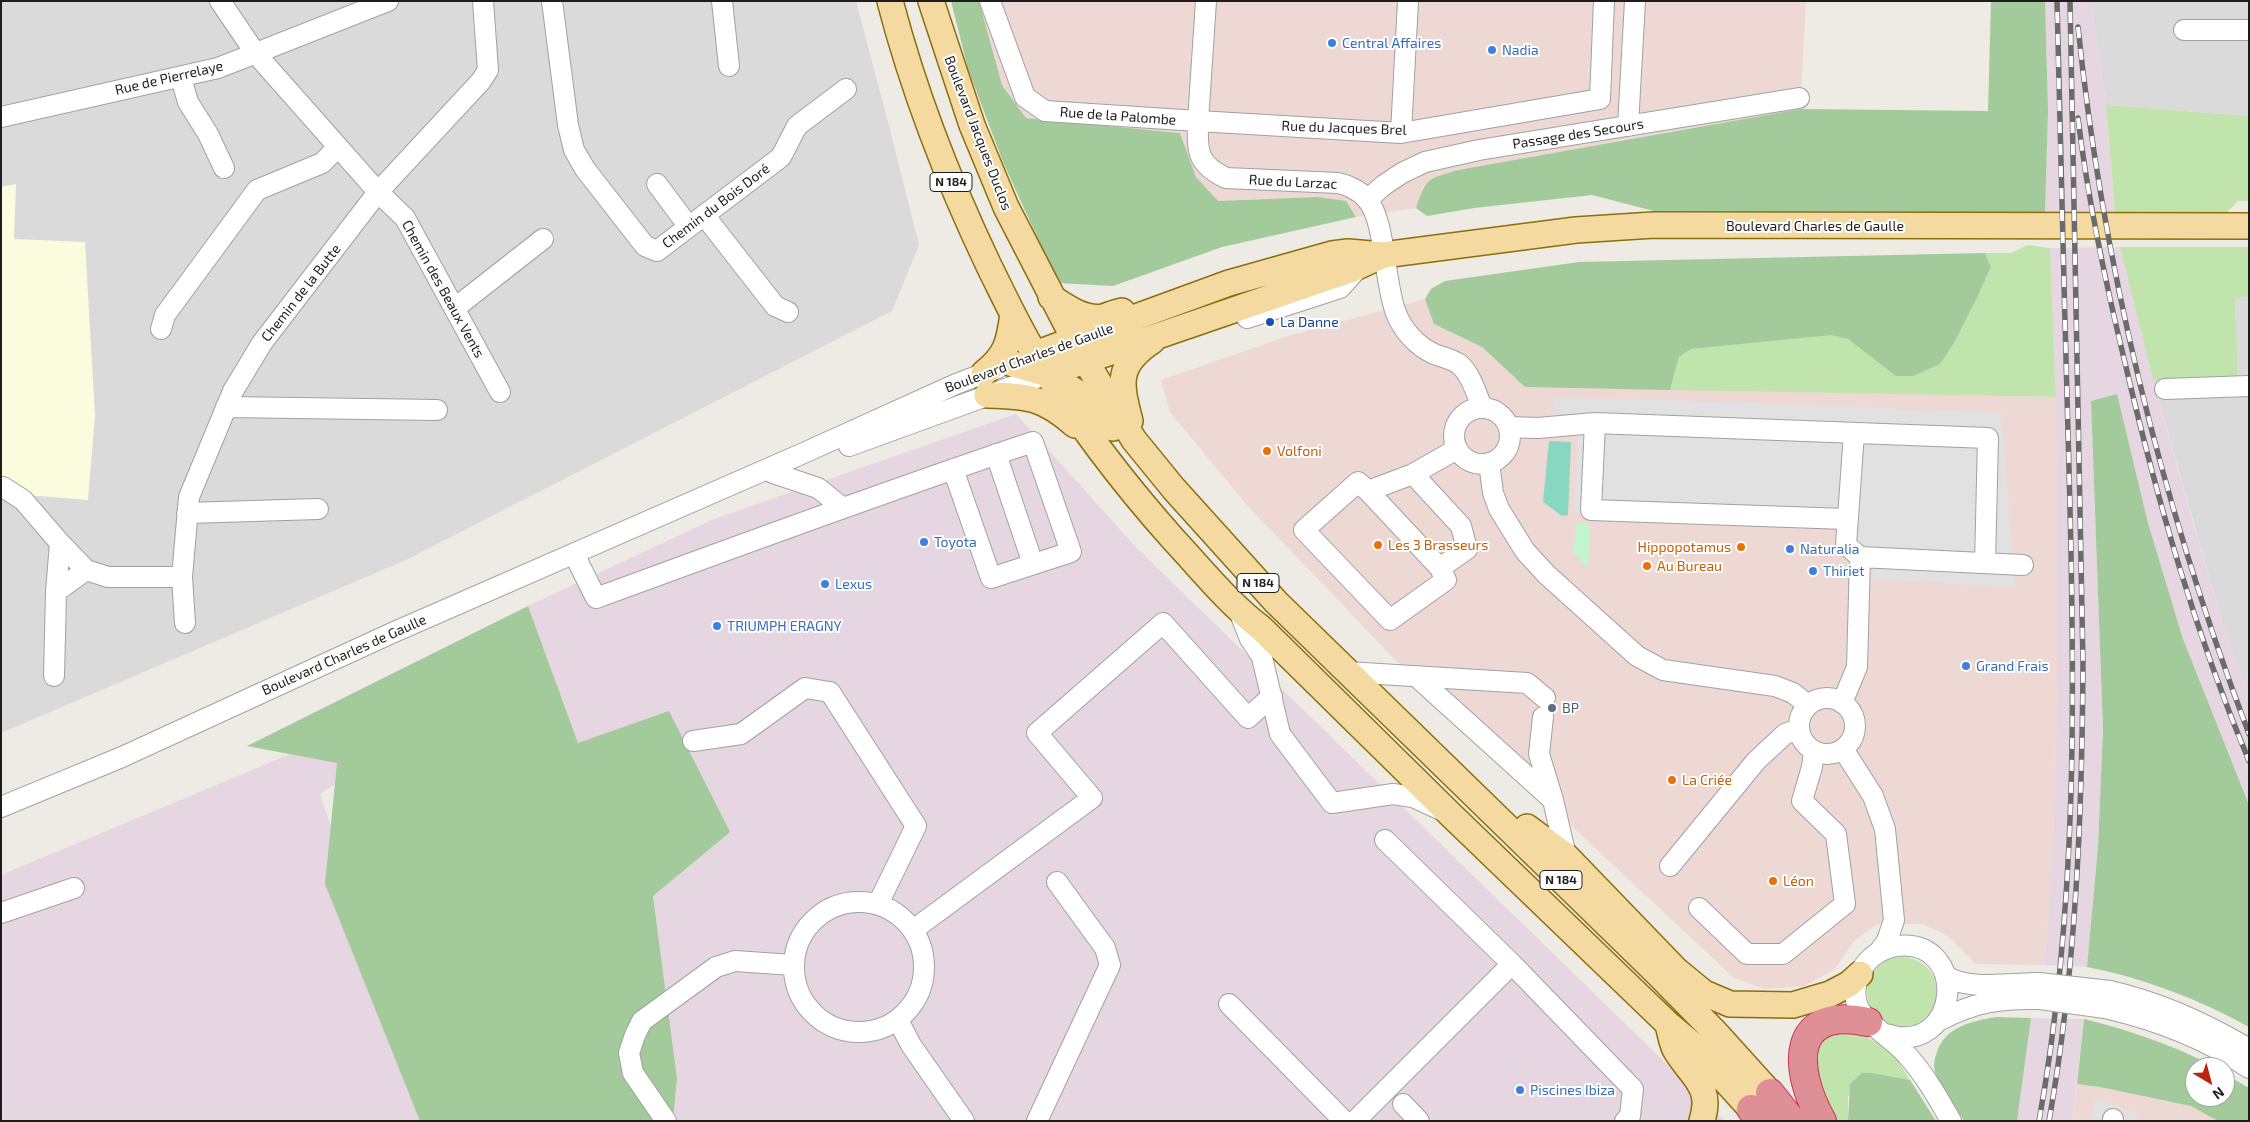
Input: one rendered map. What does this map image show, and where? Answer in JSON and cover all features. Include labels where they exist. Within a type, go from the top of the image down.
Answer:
[{"type":"highway","points":[[1822,1121],[1813,1103],[1803,1074],[1803,1053],[1808,1038],[1818,1026],[1828,1020],[1845,1018],[1877,1028]]},
{"type":"highway","name":"N 184","points":[[1761,1108],[1792,1121]]},
{"type":"main road","name":"N 184","points":[[890,1],[920,102],[940,157],[970,226],[1013,314],[1059,355],[1224,547],[1276,602],[1657,973],[1714,1031],[1761,1108]]},
{"type":"main road","name":"Boulevard Jacques Duclos","points":[[931,1],[972,126],[1006,207],[1051,297],[1059,355]]},
{"type":"main road","name":"Boulevard Charles de Gaulle","points":[[1059,355],[1149,313],[1229,283],[1332,254],[1348,252],[1383,255],[1576,230],[1654,225],[2249,226]]},
{"type":"main road","points":[[970,226],[1004,260],[1030,315],[1059,355],[1010,363]]},
{"type":"main road","name":"Boulevard Charles de Gaulle","points":[[1059,355],[1177,329],[1359,267],[1383,255]]},
{"type":"main road","points":[[1051,297],[1071,310],[1088,317],[1102,317],[1116,312],[1130,311],[1149,313]]},
{"type":"main road","points":[[1013,314],[1006,350],[996,363],[985,384],[1052,407],[1094,441]]},
{"type":"main road","name":"N 184","points":[[1134,440],[1122,393],[1122,380],[1126,369],[1134,355],[1151,342],[1177,329]]},
{"type":"main road","name":"N 184","points":[[1059,355],[1083,396],[1119,434],[1134,440]]},
{"type":"main road","name":"N 184","points":[[1059,355],[1094,441],[1138,500],[1239,611],[1261,628],[1451,815],[1668,1024],[1761,1108]]},
{"type":"main road","points":[[1390,714],[1414,718],[1535,834],[1566,856],[1676,970],[1704,993],[1730,1004],[1777,1006],[1811,1001],[1842,988],[1860,974]]},
{"type":"main road","points":[[1668,1024],[1675,1050],[1698,1079],[1704,1093],[1706,1104],[1702,1121]]},
{"type":"street","name":"Chemin des Beaux Vents","points":[[220,1],[256,54],[378,192],[405,218],[500,392]]},
{"type":"street","name":"Rue de Pierrelaye","points":[[1,116],[89,95],[181,78],[218,68],[388,1]]},
{"type":"street","name":"Chemin de la Butte","points":[[185,623],[182,577],[189,497],[226,407],[240,378],[262,343],[378,192],[481,81],[488,70],[483,1]]},
{"type":"street","name":"Chemin du Bois Doré","points":[[552,1],[568,125],[574,150],[578,158],[649,249],[658,251],[781,157],[797,126],[846,89]]},
{"type":"street","points":[[722,1],[728,66]]},
{"type":"street","name":"Rue de la Palombe","points":[[990,1],[1025,97],[1046,111],[1198,121]]},
{"type":"street","points":[[1198,121],[1206,1]]},
{"type":"street","points":[[1401,133],[1408,1]]},
{"type":"street","name":"Rue du Jacques Brel","points":[[1198,121],[1401,133],[1600,99],[1604,1]]},
{"type":"street","points":[[1628,126],[1635,1]]},
{"type":"street","points":[[2184,30],[2249,30]]},
{"type":"street","points":[[181,78],[188,102],[208,134],[224,168]]},
{"type":"street","name":"Passage des Secours","points":[[1368,200],[1396,177],[1425,162],[1479,150],[1799,98]]},
{"type":"street","name":"Rue du Larzac","points":[[1198,121],[1197,143],[1199,155],[1203,163],[1213,172],[1226,178],[1338,183],[1348,185],[1368,200]]},
{"type":"street","points":[[161,329],[165,314],[257,190],[322,163],[338,147]]},
{"type":"street","points":[[657,184],[697,221],[775,306],[788,312]]},
{"type":"street","points":[[1368,200],[1378,228],[1390,296],[1396,315],[1407,334],[1433,353],[1458,363],[1468,374],[1482,407]]},
{"type":"street","points":[[455,308],[543,239]]},
{"type":"street","name":"Boulevard Charles de Gaulle","points":[[688,505],[773,474],[985,384],[1059,355]]},
{"type":"street","name":"Boulevard Charles de Gaulle","points":[[1,807],[122,757],[392,634],[688,505],[956,384],[985,384],[1010,363]]},
{"type":"street","points":[[2165,389],[2249,386]]},
{"type":"street","points":[[226,407],[437,410]]},
{"type":"street","points":[[1482,407],[1499,413],[1509,427],[1509,445],[1498,460],[1489,463],[1470,462],[1457,449],[1454,439],[1458,420],[1464,414],[1482,407]]},
{"type":"street","points":[[1509,427],[1538,428],[1595,423],[1988,438],[1985,564]]},
{"type":"street","points":[[1595,423],[1591,510],[1846,519]]},
{"type":"street","points":[[1854,433],[1846,519],[1846,545],[1860,557],[2023,565]]},
{"type":"street","points":[[574,554],[596,598],[842,508],[953,469],[996,454],[1033,442],[1071,552],[991,578],[953,469]]},
{"type":"street","points":[[1368,491],[1413,474],[1457,449]]},
{"type":"street","points":[[996,454],[1032,564]]},
{"type":"street","points":[[1489,463],[1493,494],[1498,509],[1526,551],[1546,574],[1637,656],[1663,670],[1775,686],[1792,693],[1808,705]]},
{"type":"street","points":[[773,474],[818,488],[842,508]]},
{"type":"street","points":[[1413,474],[1461,526],[1467,549],[1440,568]]},
{"type":"street","points":[[1358,482],[1440,568],[1446,580],[1390,620],[1304,530],[1358,482]]},
{"type":"street","points":[[4,487],[23,500],[86,570],[108,577],[182,577]]},
{"type":"street","points":[[187,512],[318,509]]},
{"type":"street","points":[[54,676],[56,592],[60,543]]},
{"type":"street","points":[[1842,703],[1857,668],[1860,557]]},
{"type":"street","points":[[56,592],[86,570]]},
{"type":"street","points":[[1239,611],[1250,639],[1262,657],[1280,734],[1332,803],[1392,794],[1413,797],[1451,815]]},
{"type":"street","points":[[913,930],[1092,798],[1037,733],[1163,623],[1248,718],[1272,696]]},
{"type":"street","points":[[1347,672],[1526,683],[1544,708],[1538,754],[1553,800],[1566,856]]},
{"type":"street","points":[[1417,677],[1553,800]]},
{"type":"street","points":[[694,741],[741,734],[804,688],[830,692],[916,826],[878,904]]},
{"type":"street","points":[[1824,698],[1842,703],[1848,708],[1854,725],[1849,742],[1843,748],[1829,754],[1814,751],[1806,746],[1799,729],[1799,720],[1808,705],[1824,698]]},
{"type":"street","points":[[1670,866],[1756,761],[1785,734],[1799,729]]},
{"type":"street","points":[[1843,748],[1873,796],[1886,829],[1894,915],[1891,930],[1878,952],[1866,964],[1860,974],[1857,996],[1862,1012],[1877,1028],[1906,1052],[1929,1082],[1951,1121]]},
{"type":"street","points":[[1699,908],[1747,954],[1783,954],[1845,904],[1836,834],[1802,801],[1812,767],[1814,751]]},
{"type":"street","points":[[1384,840],[1512,964],[1633,1089],[1630,1116],[1625,1121]]},
{"type":"street","points":[[1037,1121],[1110,965],[1105,948],[1057,882]]},
{"type":"street","points":[[1,913],[74,888]]},
{"type":"street","points":[[856,901],[878,904],[898,914],[913,930],[922,948],[925,968],[912,1006],[898,1020],[878,1030],[856,1033],[834,1029],[815,1017],[801,1000],[794,979],[793,956],[801,935],[815,918],[834,906],[856,901]]},
{"type":"street","points":[[1894,915],[1904,933],[1916,948],[1935,959],[1946,975],[1949,990],[1948,1001],[1925,1037],[1923,1048],[1925,1068],[1929,1082]]},
{"type":"street","points":[[1878,952],[1894,946],[1916,948]]},
{"type":"street","points":[[666,1121],[632,1073],[630,1053],[635,1035],[642,1021],[716,967],[735,961],[793,965]]},
{"type":"street","points":[[1355,1121],[1512,964]]},
{"type":"street","points":[[1946,975],[1956,981],[1971,984],[2107,1000],[2140,998],[2206,1025],[2249,1049]]},
{"type":"street","points":[[1877,1028],[1897,1037],[1909,1037],[1920,1034],[1935,1024],[1986,1001],[2039,991]]},
{"type":"street","points":[[2107,1000],[2176,1028],[2222,1051],[2249,1068]]},
{"type":"street","points":[[1229,1004],[1344,1121]]},
{"type":"street","points":[[898,1020],[912,1045],[964,1121]]},
{"type":"street","points":[[1403,1104],[1419,1121]]},
{"type":"shaded area","points":[[1,1],[856,1],[919,245],[892,311],[406,560],[1,733]]},
{"type":"shaded area","points":[[979,1],[1806,1],[1800,109],[1458,170],[1435,177],[1423,186],[1416,208],[1356,217],[1346,201],[1318,197],[1218,201],[1196,177],[1180,133],[1026,118],[1002,85]]},
{"type":"shaded area","points":[[2045,1],[2091,1],[2106,105],[2115,212],[2045,213],[2048,111]]},
{"type":"shaded area","points":[[2091,1],[2249,1],[2249,116],[2106,105]]},
{"type":"shaded area","points":[[16,184],[14,239],[85,242],[95,415],[88,500],[1,493],[1,187]]},
{"type":"shaded area","points":[[2120,247],[2153,380],[2188,505],[2225,632],[2249,695],[2249,805],[2183,639],[2148,523],[2117,395],[2091,401],[2103,730],[2098,847],[2087,967],[2044,965],[2052,876],[2057,704],[2056,397],[2050,248]]},
{"type":"shaded area","points":[[2249,297],[2249,695],[2225,632],[2153,380],[2238,379],[2235,298]]},
{"type":"shaded area","points":[[1425,299],[1434,324],[1482,347],[1525,387],[2056,397],[2057,704],[2052,876],[2044,965],[1976,964],[1948,936],[1923,924],[1878,924],[1855,940],[1834,970],[1804,986],[1765,989],[1734,978],[1405,670],[1247,505],[1170,412],[1161,380],[1288,336]]},
{"type":"shaded area","points":[[1551,398],[1707,401],[2001,413],[2016,588],[1848,577],[1848,545],[1845,523],[1574,513],[1578,434],[1561,430]]},
{"type":"shaded area","points":[[1016,414],[1134,545],[1725,1121],[673,1121],[677,1078],[653,896],[578,743],[528,606],[714,519]]},
{"type":"shaded area","points":[[331,737],[353,773],[320,794],[430,1121],[1,1121],[1,875]]},
{"type":"shaded area","points":[[2031,1018],[2084,1019],[2072,1121],[2017,1121]]},
{"type":"shaded area","points":[[2077,1084],[2185,1105],[2185,1107],[2193,1107],[2218,1121],[2072,1121]]},
{"type":"shaded area","points":[[2095,1099],[2139,1114],[2137,1121],[2091,1121]]},
{"type":"green space","points":[[951,1],[979,1],[1002,85],[1026,118],[1180,133],[1196,177],[1218,201],[1318,197],[1346,201],[1356,217],[1222,247],[1113,286],[1058,283],[1003,162],[968,69]]},
{"type":"green space","points":[[1991,1],[2045,1],[2048,111],[2045,213],[1654,211],[1592,195],[1474,208],[1427,216],[1416,208],[1423,190],[1430,181],[1440,175],[1458,170],[1800,109],[1988,111]]},
{"type":"green space","points":[[2106,105],[2249,116],[2249,201],[2238,201],[2226,213],[2115,212]]},
{"type":"green space","points":[[2027,245],[2050,248],[2056,397],[1670,390],[1679,357],[1691,349],[1831,334],[1848,339],[1868,354],[1954,343],[1991,267],[1985,253],[2012,253]]},
{"type":"green space","points":[[2120,247],[2249,247],[2249,297],[2235,298],[2238,380],[2153,380]]},
{"type":"green space","points":[[1985,253],[1991,267],[1954,343],[1940,364],[1913,376],[1896,376],[1848,339],[1831,335],[1691,349],[1679,357],[1670,390],[1525,387],[1482,347],[1434,324],[1425,299],[1431,289],[1445,281],[1579,262]]},
{"type":"green space","points":[[2117,394],[2148,523],[2183,639],[2249,805],[2249,1027],[2210,1007],[2150,983],[2087,967],[2098,847],[2103,730],[2091,401]]},
{"type":"green space","points":[[1549,441],[1571,442],[1568,515],[1562,516],[1543,502]]},
{"type":"green space","points":[[1576,524],[1590,524],[1588,568],[1573,553]]},
{"type":"green space","points":[[528,606],[578,743],[669,711],[730,832],[653,896],[677,1078],[673,1121],[420,1121],[325,884],[337,763],[247,746]]},
{"type":"green space","points":[[1902,957],[1915,960],[1927,967],[1934,979],[1937,992],[1934,1005],[1927,1017],[1915,1024],[1902,1027],[1889,1024],[1877,1017],[1870,1005],[1867,992],[1870,979],[1877,967],[1889,960]]},
{"type":"green space","points":[[1996,1017],[2031,1018],[2017,1121],[1964,1121],[1936,1075],[1934,1066],[1936,1055],[1941,1043],[1953,1031],[1969,1023]]},
{"type":"green space","points":[[2084,1019],[2150,1039],[2195,1057],[2185,1057],[2185,1105],[2077,1084]]},
{"type":"green space","points":[[1834,1031],[1861,1034],[1899,1055],[1896,1058],[1910,1080],[1873,1073],[1848,1096],[1848,1121],[1837,1121],[1814,1078],[1818,1043]]},
{"type":"green space","points":[[1862,1073],[1873,1073],[1910,1080],[1936,1121],[1848,1121],[1850,1084]]},
{"type":"green space","points":[[2235,1080],[2249,1088],[2249,1121],[2218,1121],[2193,1107],[2235,1107]]},
{"type":"railway","points":[[2039,1121],[2052,1040],[2061,959],[2071,796],[2071,551],[2057,1]]},
{"type":"railway","points":[[2049,1121],[2066,1007],[2076,893],[2081,779],[2083,664],[2070,1]]},
{"type":"railway","points":[[2078,27],[2089,118],[2103,208],[2120,297],[2141,386],[2190,562],[2249,734]]},
{"type":"railway","points":[[2078,118],[2092,212],[2126,367],[2151,468],[2195,616],[2249,761]]},
{"type":"place","name":"Central Affaires","points":[[1332,43]]},
{"type":"place","name":"Nadia","points":[[1492,50]]},
{"type":"place","name":"La Danne","points":[[1270,322]]},
{"type":"place","name":"Volfoni","points":[[1267,451]]},
{"type":"place","name":"Toyota","points":[[924,542]]},
{"type":"place","name":"Les 3 Brasseurs","points":[[1378,545]]},
{"type":"place","name":"Hippopotamus","points":[[1741,547]]},
{"type":"place","name":"Naturalia","points":[[1790,549]]},
{"type":"place","name":"Au Bureau","points":[[1647,566]]},
{"type":"place","name":"Thiriet","points":[[1813,571]]},
{"type":"place","name":"Lexus","points":[[825,584]]},
{"type":"place","name":"TRIUMPH ERAGNY","points":[[717,626]]},
{"type":"place","name":"Grand Frais","points":[[1966,666]]},
{"type":"place","name":"BP","points":[[1552,708]]},
{"type":"place","name":"La Criée","points":[[1672,780]]},
{"type":"place","name":"Léon","points":[[1773,881]]},
{"type":"place","name":"Piscines Ibiza","points":[[1520,1090]]}]
